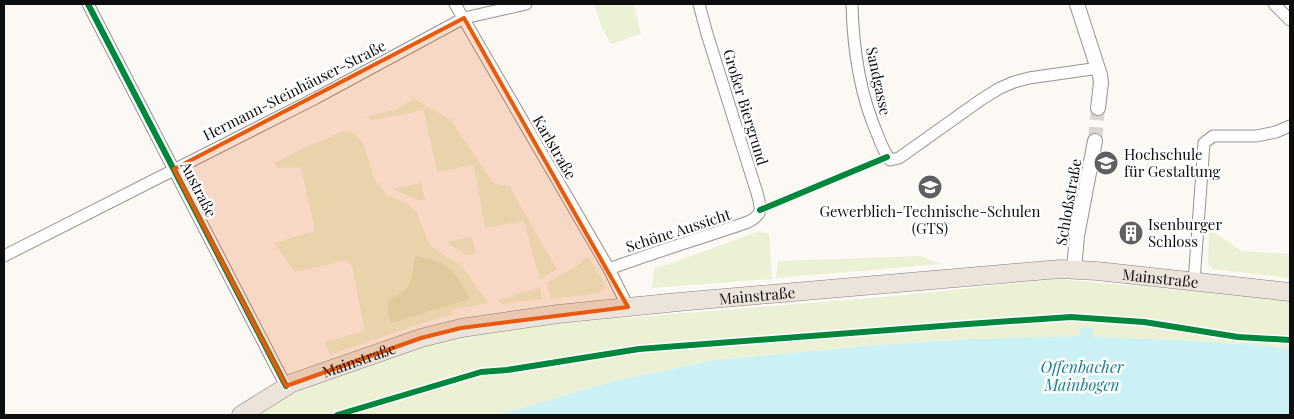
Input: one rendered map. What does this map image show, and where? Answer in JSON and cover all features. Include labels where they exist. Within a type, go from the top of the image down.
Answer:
[{"type":"main road","name":"Mainstraße","points":[[241,415],[286,386],[422,338],[461,328],[558,314],[1074,269],[1290,292]]},
{"type":"street","name":"Austraße","points":[[88,4],[286,386]]},
{"type":"street","name":"Karlstraße","points":[[455,4],[609,269],[628,307]]},
{"type":"street","name":"Hermann-Steinhäuser-Straße","points":[[4,256],[174,168],[316,98],[464,18],[526,4]]},
{"type":"street","name":"Großer Biergrund","points":[[699,4],[759,202],[760,210],[755,218]]},
{"type":"street","name":"Sandgasse","points":[[852,4],[855,41],[863,93],[870,118],[890,160],[899,158],[982,99],[1007,85],[1029,78],[1099,68]]},
{"type":"street","points":[[1274,4],[1290,20]]},
{"type":"street","points":[[1081,5],[1099,68],[1101,82],[1098,108]]},
{"type":"street","points":[[1194,282],[1202,147],[1206,140],[1213,136],[1256,136],[1276,132],[1290,126]]},
{"type":"street","name":"Schloßstraße","points":[[1074,269],[1077,236],[1095,141]]},
{"type":"street","name":"Schöne Aussicht","points":[[609,269],[654,252],[674,248],[755,218]]},
{"type":"highlighted area","points":[[464,18],[628,307],[461,328],[421,338],[286,386],[174,169]]},
{"type":"green space","points":[[594,4],[634,4],[641,34],[611,44],[602,28]]},
{"type":"green space","points":[[414,99],[450,119],[493,183],[509,186],[557,269],[540,280],[524,221],[485,228],[474,165],[437,172],[424,110],[372,120],[365,117],[395,110]]},
{"type":"green space","points":[[344,131],[355,133],[364,145],[375,180],[387,195],[408,204],[416,211],[430,246],[461,265],[488,303],[452,310],[452,315],[419,324],[330,355],[325,342],[362,332],[364,328],[352,266],[346,260],[295,272],[274,243],[315,231],[301,167],[278,168],[274,163]]},
{"type":"green space","points":[[421,183],[425,200],[418,200],[393,189]]},
{"type":"green space","points":[[1209,228],[1241,251],[1290,254],[1290,278],[1213,269],[1208,262]]},
{"type":"green space","points":[[760,231],[769,234],[772,279],[652,288],[654,268]]},
{"type":"green space","points":[[472,237],[476,254],[466,255],[447,242]]},
{"type":"green space","points":[[415,256],[436,261],[449,268],[455,274],[470,299],[392,323],[388,314],[388,299],[407,288],[412,278]]},
{"type":"green space","points":[[920,256],[941,264],[776,278],[778,261]]},
{"type":"green space","points":[[588,257],[606,286],[600,293],[551,299],[547,283],[582,263],[581,261]]},
{"type":"green space","points":[[1057,279],[1290,300],[1290,350],[1271,346],[1093,337],[1080,328],[1079,336],[972,339],[889,344],[715,360],[614,381],[498,415],[260,415],[308,385],[427,345],[474,335],[573,322],[896,296]]},
{"type":"green space","points":[[540,287],[542,299],[503,304],[498,300]]},
{"type":"water","name":"Offenbacher Mainbogen","points":[[1080,328],[1093,328],[1093,337],[1271,346],[1290,350],[1290,415],[498,415],[614,381],[715,360],[889,344],[972,339],[1079,336]]},
{"type":"tunnel","points":[[1095,141],[1098,108]]},
{"type":"cycle path","points":[[88,4],[286,386]]},
{"type":"cycle path","points":[[760,210],[887,157]]},
{"type":"cycle path","points":[[337,415],[481,372],[507,370],[639,349],[1071,317],[1144,322],[1238,337],[1290,340]]},
{"type":"place","name":"Hochschule für Gestaltung","points":[[1106,163]]},
{"type":"place","name":"Gewerblich-Technische-Schulen (GTS)","points":[[930,187]]},
{"type":"place","name":"Isenburger Schloss","points":[[1131,233]]}]
